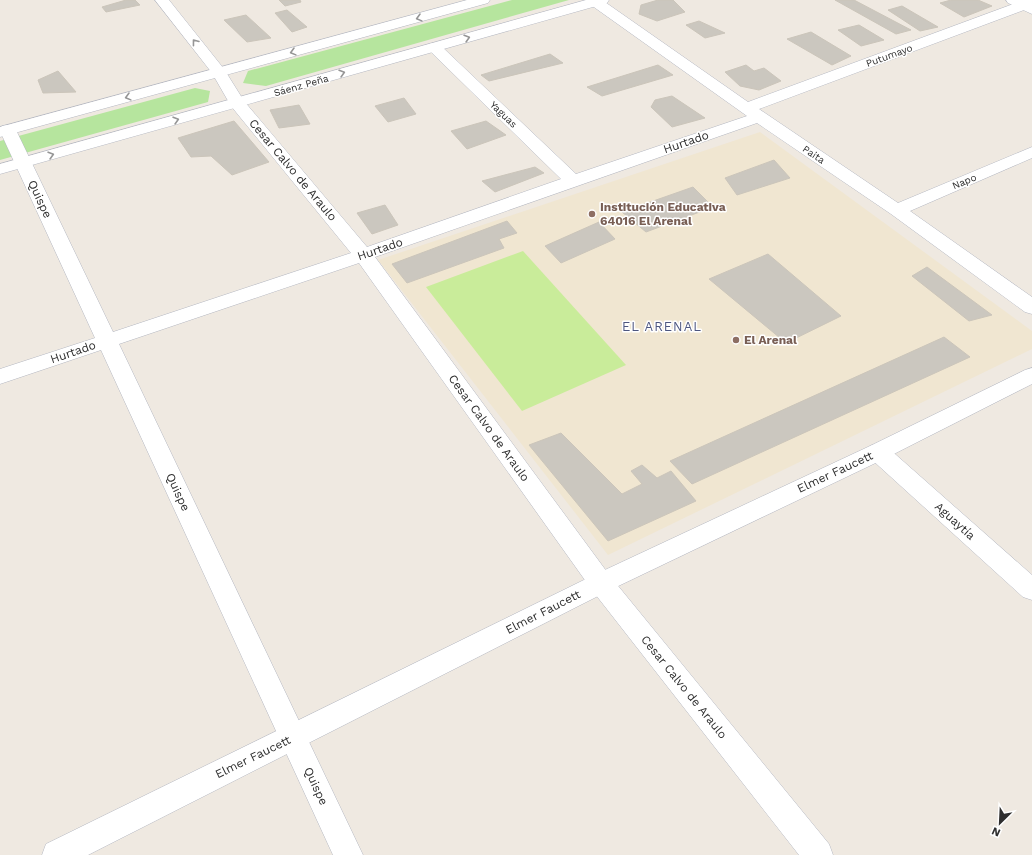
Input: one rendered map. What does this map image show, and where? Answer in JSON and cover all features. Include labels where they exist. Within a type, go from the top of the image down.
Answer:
[{"type":"street","name":"Cesar Calvo de Araulo","points":[[162,0],[219,72],[237,103],[363,255],[601,583],[818,855]]},
{"type":"street","points":[[4,131],[484,0]]},
{"type":"street","name":"Sáenz Peña","points":[[0,169],[599,1]]},
{"type":"street","name":"Paita","points":[[599,1],[753,112],[897,210],[1032,307]]},
{"type":"street","name":"Putumayo","points":[[753,112],[1025,4]]},
{"type":"street","name":"Yaguas","points":[[434,47],[573,181]]},
{"type":"street","name":"Hurtado","points":[[0,377],[363,255],[573,181],[753,112]]},
{"type":"street","name":"Quispe","points":[[4,131],[23,162],[348,855]]},
{"type":"street","name":"Napo","points":[[897,210],[1032,152]]},
{"type":"street","name":"Elmer Faucett","points":[[57,855],[601,583],[878,452],[1032,375]]},
{"type":"street","name":"Aguaytía","points":[[878,452],[1032,590]]},
{"type":"shaded area","name":"El Arenal","points":[[760,132],[1032,331],[1032,349],[608,555],[378,260]]},
{"type":"green space","points":[[512,0],[569,0],[266,86],[243,83],[248,71]]},
{"type":"green space","points":[[195,88],[210,91],[208,102],[0,160],[0,141]]},
{"type":"green space","points":[[523,251],[626,365],[522,411],[426,287]]},
{"type":"building","points":[[126,0],[135,0],[140,5],[106,12],[102,7]]},
{"type":"building","points":[[279,0],[300,0],[301,2],[285,6]]},
{"type":"building","points":[[658,0],[673,0],[685,12],[657,21],[639,14],[641,5]]},
{"type":"building","points":[[835,0],[854,0],[911,30],[896,34]]},
{"type":"building","points":[[951,0],[978,0],[992,6],[964,17],[940,3]]},
{"type":"building","points":[[902,6],[938,27],[920,31],[888,10]]},
{"type":"building","points":[[287,10],[307,27],[292,32],[275,13]]},
{"type":"building","points":[[246,15],[271,38],[247,42],[224,20]]},
{"type":"building","points":[[699,21],[725,33],[705,38],[686,25]]},
{"type":"building","points":[[859,25],[884,40],[861,46],[838,30]]},
{"type":"building","points":[[811,32],[851,56],[832,65],[787,39]]},
{"type":"building","points":[[550,54],[563,63],[489,81],[481,75]]},
{"type":"building","points":[[658,65],[673,75],[602,96],[587,87]]},
{"type":"building","points":[[746,65],[754,71],[764,68],[781,81],[759,90],[740,86],[725,72]]},
{"type":"building","points":[[58,71],[76,92],[43,93],[38,80]]},
{"type":"building","points":[[672,96],[705,118],[672,127],[651,107],[655,100]]},
{"type":"building","points":[[404,98],[416,114],[388,122],[375,106]]},
{"type":"building","points":[[299,105],[310,124],[279,128],[270,110]]},
{"type":"building","points":[[234,121],[269,162],[232,175],[211,156],[191,157],[178,138]]},
{"type":"building","points":[[486,121],[506,135],[467,149],[451,131]]},
{"type":"building","points":[[774,160],[790,178],[737,195],[725,178]]},
{"type":"building","points":[[535,167],[544,173],[495,192],[482,181]]},
{"type":"building","points":[[693,187],[713,207],[646,232],[622,212]]},
{"type":"building","points":[[385,205],[398,225],[372,234],[357,213]]},
{"type":"building","points":[[507,221],[517,233],[499,239],[504,248],[407,283],[392,264]]},
{"type":"building","points":[[599,222],[615,239],[561,263],[545,246]]},
{"type":"building","points":[[768,254],[841,316],[786,343],[709,279]]},
{"type":"building","points":[[927,267],[992,315],[969,321],[912,276]]},
{"type":"building","points":[[944,337],[970,357],[692,484],[670,461]]},
{"type":"building","points":[[561,433],[622,494],[642,484],[631,471],[642,465],[657,478],[671,471],[696,501],[608,541],[529,445]]},
{"type":"place","name":"Institución Educativa 64016 El Arenal","points":[[592,214]]},
{"type":"place","name":"El Arenal","points":[[736,340]]},
{"type":"district","name":"EL ARENAL","points":[[662,326]]}]
